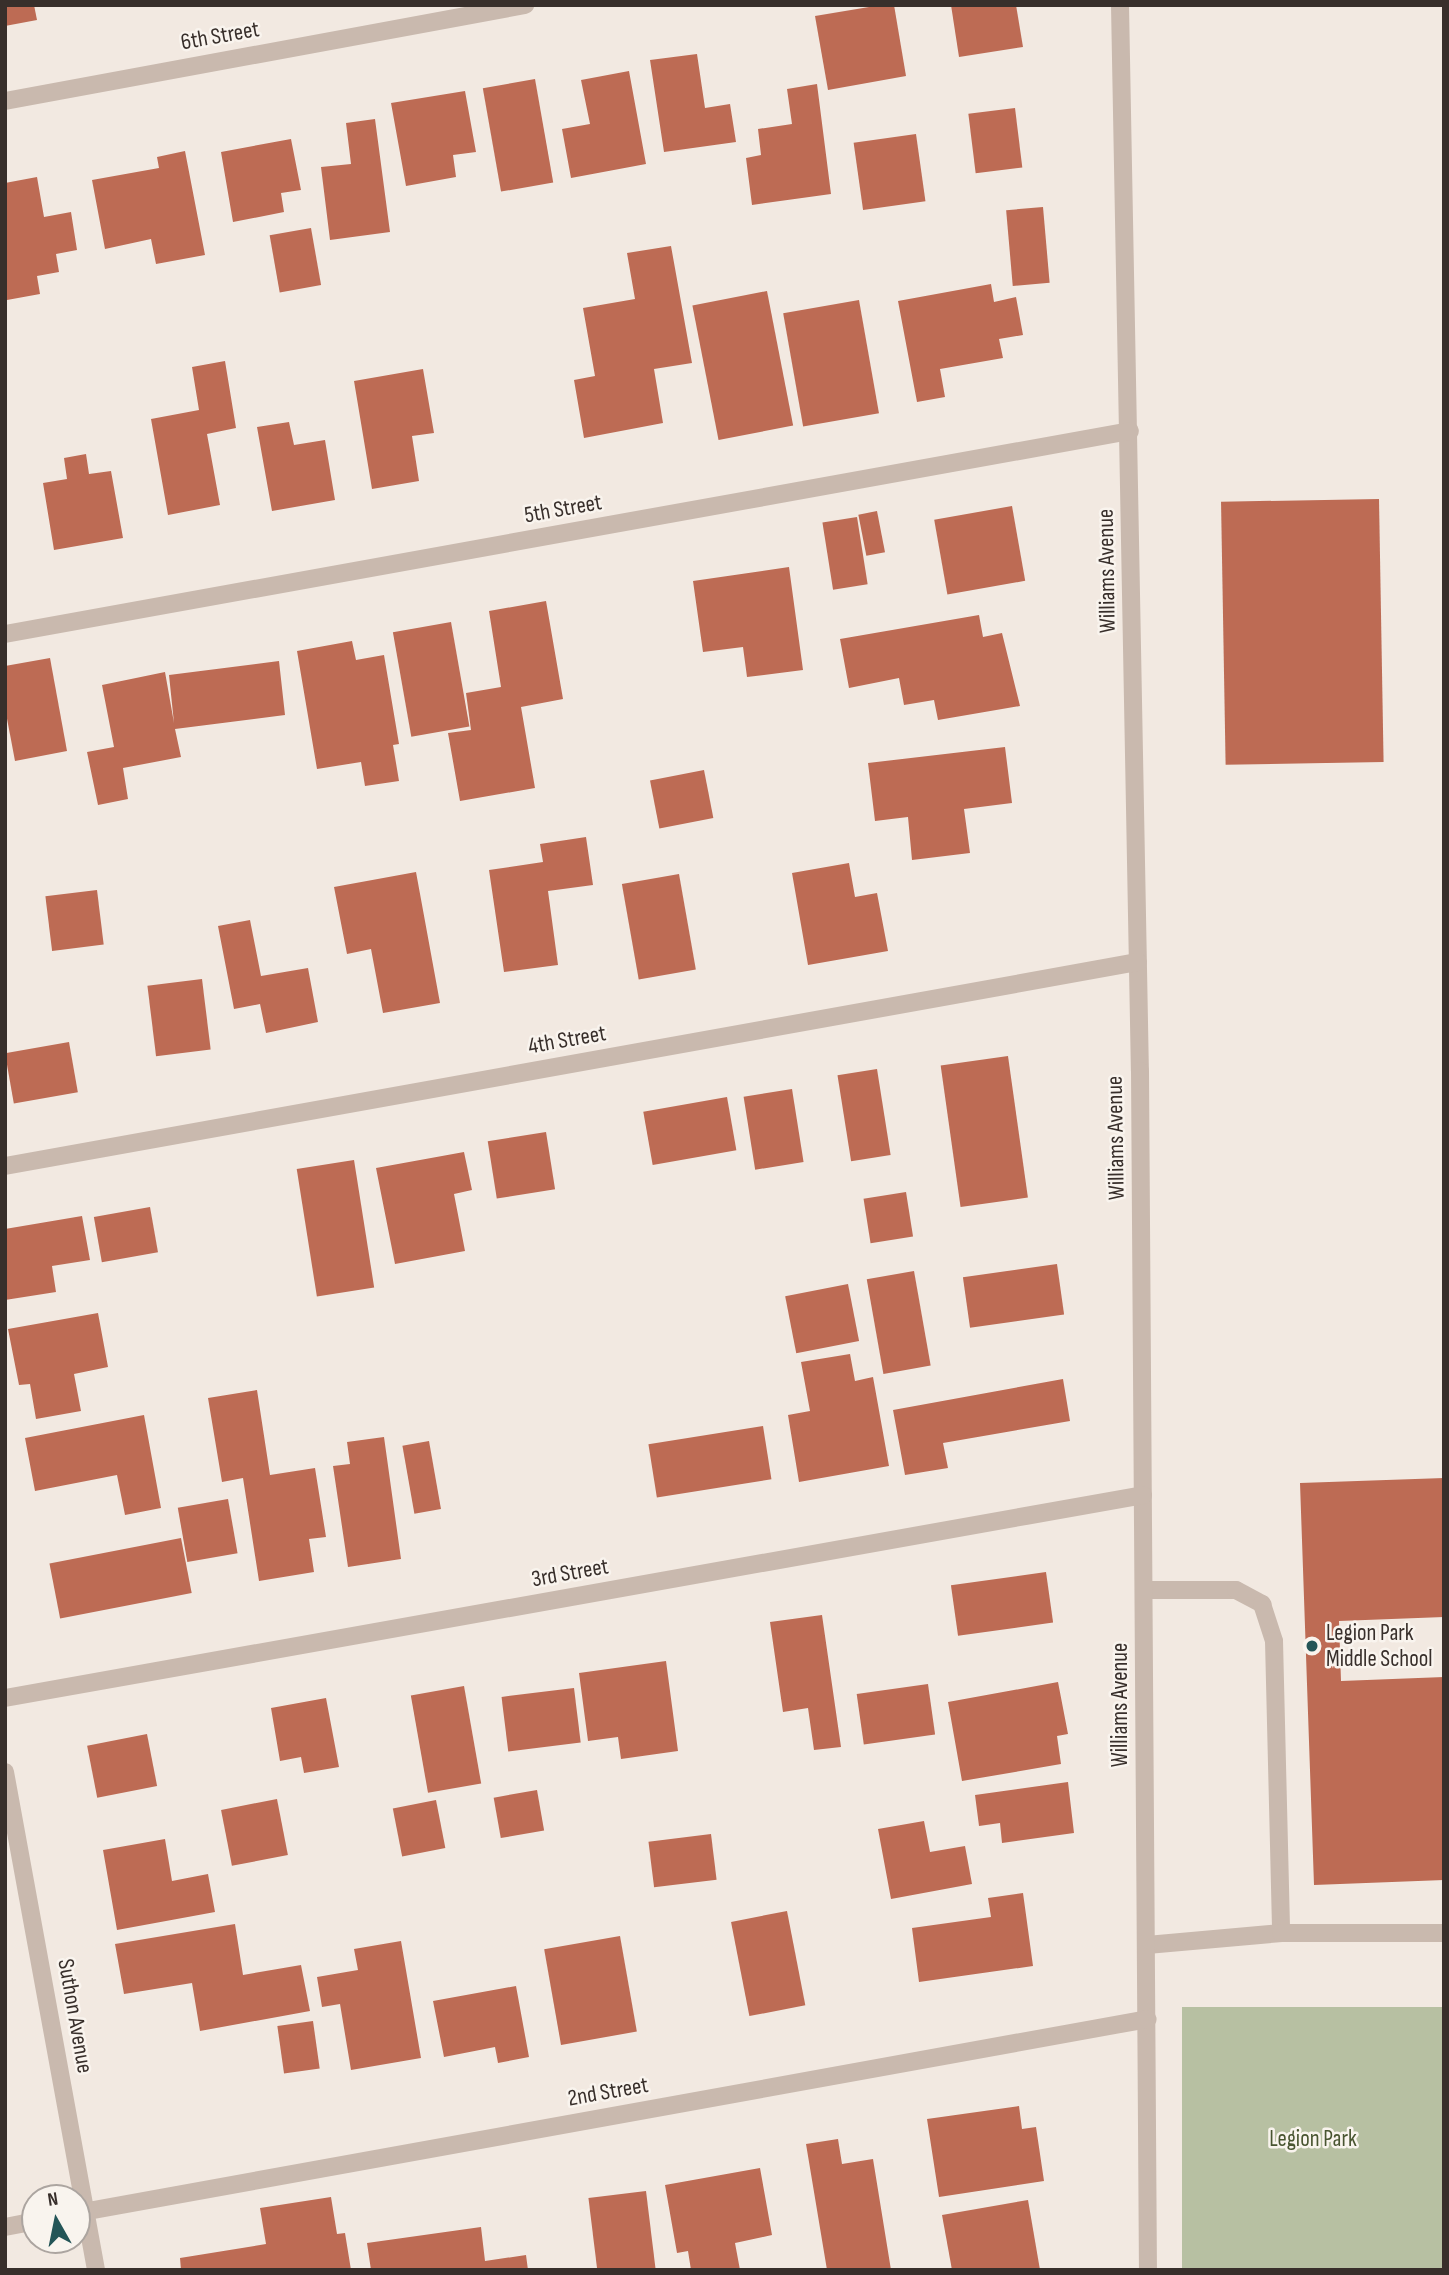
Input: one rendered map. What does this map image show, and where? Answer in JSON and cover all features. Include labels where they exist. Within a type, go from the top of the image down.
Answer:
[{"type":"street","name":"6th Street","points":[[5,101],[525,5]]},
{"type":"street","name":"Williams Avenue","points":[[1121,5],[1138,962],[1148,2270]]},
{"type":"street","name":"5th Street","points":[[5,634],[1130,431]]},
{"type":"street","name":"4th Street","points":[[5,1166],[1138,962]]},
{"type":"street","name":"3rd Street","points":[[5,1698],[1143,1495]]},
{"type":"street","points":[[1144,1590],[1236,1590],[1262,1604],[1274,1641],[1281,1933]]},
{"type":"street","name":"Suthon Avenue","points":[[5,1772],[76,2184]]},
{"type":"street","points":[[1147,1945],[1281,1933],[1444,1933]]},
{"type":"street","name":"2nd Street","points":[[91,2210],[1148,2019]]},
{"type":"street","name":"Suthon Avenue","points":[[91,2251],[96,2270]]},
{"type":"green space","name":"Legion Park","points":[[1182,2007],[1444,2007],[1444,2270],[1182,2270]]},
{"type":"building","points":[[5,5],[34,5],[37,20],[5,26]]},
{"type":"building","points":[[894,5],[906,76],[828,90],[815,16]]},
{"type":"building","points":[[951,5],[1016,5],[1023,47],[959,57]]},
{"type":"building","points":[[697,54],[705,108],[730,104],[736,142],[664,152],[650,60]]},
{"type":"building","points":[[629,71],[646,164],[571,178],[562,129],[590,124],[581,80]]},
{"type":"building","points":[[535,79],[553,182],[501,192],[483,88]]},
{"type":"building","points":[[817,84],[831,194],[752,205],[746,158],[761,155],[758,129],[792,124],[787,89]]},
{"type":"building","points":[[465,91],[476,152],[453,155],[456,177],[406,186],[391,103]]},
{"type":"building","points":[[1015,108],[1022,168],[976,173],[968,114]]},
{"type":"building","points":[[375,119],[390,232],[330,240],[321,167],[351,164],[346,123]]},
{"type":"building","points":[[916,134],[925,201],[863,210],[854,143]]},
{"type":"building","points":[[291,139],[301,190],[281,193],[284,212],[233,222],[221,152]]},
{"type":"building","points":[[185,151],[205,255],[156,264],[151,239],[105,249],[92,180],[159,168],[157,157]]},
{"type":"building","points":[[37,177],[44,217],[71,212],[77,250],[56,254],[59,272],[37,276],[40,294],[7,300],[5,183]]},
{"type":"building","points":[[1043,207],[1050,283],[1013,286],[1006,210]]},
{"type":"building","points":[[311,228],[321,285],[280,292],[270,235]]},
{"type":"building","points":[[671,246],[692,363],[654,369],[663,423],[584,438],[574,380],[595,376],[583,308],[635,299],[627,253]]},
{"type":"building","points":[[991,284],[994,302],[1016,297],[1023,335],[999,339],[1003,358],[940,369],[945,397],[917,402],[898,301]]},
{"type":"building","points":[[767,291],[793,425],[719,440],[692,306]]},
{"type":"building","points":[[859,300],[879,413],[803,427],[783,313]]},
{"type":"building","points":[[225,361],[236,428],[207,434],[220,505],[168,515],[151,419],[199,410],[192,367]]},
{"type":"building","points":[[423,369],[434,433],[412,436],[419,481],[372,489],[354,381]]},
{"type":"building","points":[[289,422],[294,445],[325,440],[335,500],[272,511],[257,427]]},
{"type":"building","points":[[86,454],[89,474],[111,471],[123,538],[54,550],[43,483],[67,479],[64,458]]},
{"type":"building","points":[[1379,499],[1384,762],[1226,765],[1221,502]]},
{"type":"building","points":[[1012,506],[1025,581],[947,595],[934,520]]},
{"type":"building","points":[[877,511],[885,552],[866,556],[858,515]]},
{"type":"building","points":[[857,517],[868,584],[833,590],[822,522]]},
{"type":"building","points":[[789,567],[803,670],[747,677],[743,647],[703,652],[693,581]]},
{"type":"building","points":[[546,601],[563,699],[521,707],[535,788],[460,801],[448,733],[471,730],[466,693],[501,687],[489,611]]},
{"type":"building","points":[[979,615],[983,637],[1002,633],[1020,706],[938,720],[934,700],[904,705],[899,678],[849,688],[840,639]]},
{"type":"building","points":[[451,622],[469,726],[411,737],[393,632]]},
{"type":"building","points":[[352,641],[356,660],[384,655],[399,744],[393,745],[399,781],[365,786],[361,762],[317,769],[297,651]]},
{"type":"building","points":[[50,658],[67,751],[15,761],[5,708],[5,666]]},
{"type":"building","points":[[279,661],[285,715],[175,729],[181,757],[123,768],[128,799],[98,805],[87,752],[114,747],[102,685],[165,672],[174,723],[169,675]]},
{"type":"building","points":[[1005,747],[1012,803],[964,809],[970,853],[912,860],[908,817],[875,821],[868,763]]},
{"type":"building","points":[[704,770],[713,818],[659,829],[650,780]]},
{"type":"building","points":[[586,837],[593,885],[548,891],[558,965],[504,972],[489,870],[543,862],[540,844]]},
{"type":"building","points":[[849,863],[855,897],[877,893],[888,951],[808,965],[792,873]]},
{"type":"building","points":[[416,872],[440,1003],[383,1013],[371,949],[347,954],[334,887]]},
{"type":"building","points":[[679,874],[696,970],[639,980],[622,884]]},
{"type":"building","points":[[97,890],[104,945],[52,951],[45,896]]},
{"type":"building","points":[[250,920],[261,976],[308,968],[318,1022],[266,1033],[260,1004],[234,1009],[218,926]]},
{"type":"building","points":[[202,979],[211,1049],[156,1056],[147,986]]},
{"type":"building","points":[[69,1042],[78,1092],[14,1104],[5,1053]]},
{"type":"building","points":[[1008,1056],[1028,1198],[961,1207],[941,1065]]},
{"type":"building","points":[[877,1069],[891,1155],[851,1161],[837,1075]]},
{"type":"building","points":[[792,1089],[804,1162],[755,1170],[744,1097]]},
{"type":"building","points":[[727,1097],[736,1150],[653,1165],[643,1112]]},
{"type":"building","points":[[546,1132],[555,1189],[497,1199],[488,1141]]},
{"type":"building","points":[[464,1152],[472,1190],[454,1194],[465,1251],[395,1264],[376,1168]]},
{"type":"building","points":[[354,1160],[374,1287],[317,1296],[297,1169]]},
{"type":"building","points":[[906,1192],[913,1236],[871,1243],[864,1199]]},
{"type":"building","points":[[150,1207],[158,1252],[102,1262],[94,1217]]},
{"type":"building","points":[[82,1216],[90,1260],[52,1266],[56,1292],[5,1300],[5,1229]]},
{"type":"building","points":[[1057,1264],[1064,1315],[970,1328],[963,1277]]},
{"type":"building","points":[[914,1271],[931,1366],[883,1374],[867,1279]]},
{"type":"building","points":[[848,1284],[859,1341],[796,1353],[785,1296]]},
{"type":"building","points":[[98,1313],[108,1367],[74,1374],[81,1411],[36,1419],[30,1384],[19,1385],[8,1329]]},
{"type":"building","points":[[850,1354],[855,1381],[873,1377],[889,1466],[799,1482],[788,1415],[810,1411],[801,1362]]},
{"type":"building","points":[[1063,1379],[1070,1421],[943,1443],[948,1468],[905,1475],[893,1410]]},
{"type":"building","points":[[257,1390],[270,1475],[315,1468],[326,1537],[309,1539],[314,1572],[259,1581],[243,1478],[222,1482],[208,1398]]},
{"type":"building","points":[[144,1415],[161,1508],[125,1515],[117,1475],[35,1491],[25,1438]]},
{"type":"building","points":[[763,1426],[771,1479],[657,1497],[648,1444]]},
{"type":"building","points":[[384,1437],[401,1559],[348,1567],[333,1466],[350,1464],[347,1442]]},
{"type":"building","points":[[429,1441],[441,1509],[414,1514],[402,1446]]},
{"type":"building","points":[[1444,1478],[1444,1617],[1339,1621],[1341,1681],[1444,1677],[1444,1880],[1314,1885],[1300,1483]]},
{"type":"building","points":[[228,1499],[238,1553],[187,1562],[178,1508]]},
{"type":"building","points":[[181,1538],[192,1593],[60,1619],[49,1564]]},
{"type":"building","points":[[1046,1572],[1053,1623],[958,1636],[951,1585]]},
{"type":"building","points":[[822,1615],[841,1747],[814,1750],[808,1708],[783,1712],[770,1622]]},
{"type":"building","points":[[666,1661],[678,1751],[621,1759],[618,1737],[588,1741],[579,1673]]},
{"type":"building","points":[[1058,1682],[1068,1734],[1057,1736],[1061,1764],[962,1781],[948,1702]]},
{"type":"building","points":[[928,1684],[935,1735],[864,1745],[857,1694]]},
{"type":"building","points":[[464,1686],[481,1783],[428,1793],[411,1695]]},
{"type":"building","points":[[574,1688],[581,1743],[508,1751],[502,1697]]},
{"type":"building","points":[[326,1698],[339,1767],[304,1773],[301,1757],[280,1761],[271,1708]]},
{"type":"building","points":[[147,1734],[157,1786],[97,1798],[87,1746]]},
{"type":"building","points":[[1068,1782],[1074,1833],[1002,1843],[1000,1823],[979,1826],[975,1795]]},
{"type":"building","points":[[537,1790],[544,1830],[501,1838],[494,1798]]},
{"type":"building","points":[[277,1799],[288,1855],[232,1866],[221,1810]]},
{"type":"building","points":[[436,1800],[445,1848],[402,1856],[393,1808]]},
{"type":"building","points":[[924,1821],[930,1852],[965,1846],[972,1884],[891,1899],[878,1829]]},
{"type":"building","points":[[711,1834],[717,1880],[654,1887],[648,1842]]},
{"type":"building","points":[[165,1839],[172,1881],[208,1874],[215,1912],[117,1930],[103,1850]]},
{"type":"building","points":[[1023,1893],[1033,1966],[919,1982],[912,1928],[991,1917],[988,1898]]},
{"type":"building","points":[[787,1911],[805,2005],[749,2016],[731,1922]]},
{"type":"building","points":[[235,1924],[243,1975],[301,1965],[310,2011],[200,2031],[192,1983],[124,1994],[115,1944]]},
{"type":"building","points":[[620,1936],[637,2032],[561,2045],[544,1949]]},
{"type":"building","points":[[401,1941],[421,2058],[351,2070],[340,2004],[322,2007],[317,1977],[358,1970],[354,1949]]},
{"type":"building","points":[[516,1986],[529,2057],[498,2063],[495,2047],[444,2057],[433,2001]]},
{"type":"building","points":[[313,2021],[320,2069],[284,2074],[277,2026]]},
{"type":"building","points":[[1019,2106],[1022,2129],[1036,2127],[1044,2181],[939,2197],[927,2119]]},
{"type":"building","points":[[838,2139],[842,2164],[873,2159],[891,2270],[827,2270],[806,2144]]},
{"type":"building","points":[[760,2168],[772,2235],[735,2243],[740,2270],[691,2270],[688,2251],[677,2253],[665,2185]]},
{"type":"building","points":[[646,2191],[656,2268],[597,2270],[588,2198]]},
{"type":"building","points":[[331,2197],[337,2234],[345,2233],[351,2270],[181,2270],[180,2258],[266,2244],[260,2208]]},
{"type":"building","points":[[1028,2200],[1040,2270],[952,2270],[942,2215]]},
{"type":"building","points":[[481,2227],[485,2261],[526,2255],[528,2270],[371,2270],[367,2243]]},
{"type":"place","name":"Legion Park Middle School","points":[[1312,1646]]}]
